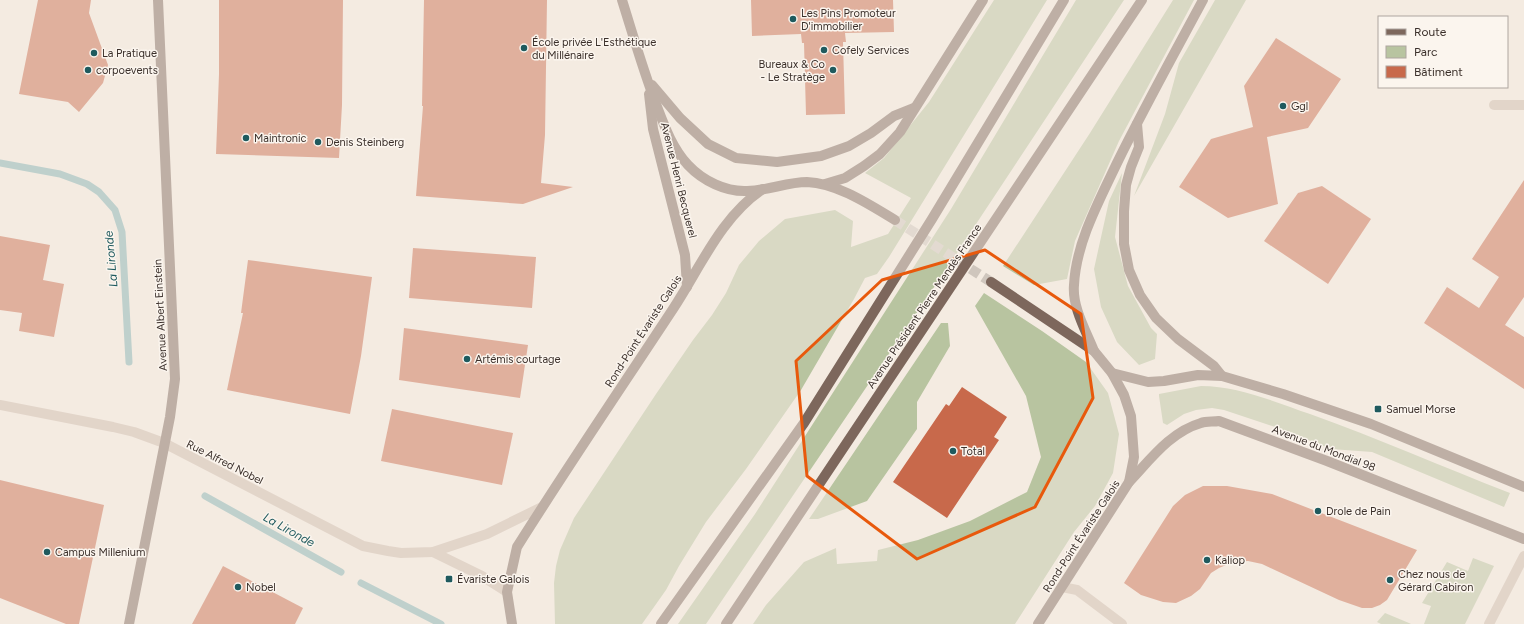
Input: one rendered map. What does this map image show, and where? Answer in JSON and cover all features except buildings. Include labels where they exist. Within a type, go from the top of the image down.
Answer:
[{"type":"main road","name":"Avenue Albert Einstein","points":[[129,624],[170,417],[175,379],[158,0]]},
{"type":"main road","name":"Avenue Henri Becquerel","points":[[622,0],[647,78],[669,138],[688,165],[705,179],[734,191],[763,189]]},
{"type":"main road","points":[[825,184],[845,178],[864,166],[880,154],[900,132],[983,0]]},
{"type":"main road","points":[[661,624],[804,423],[932,219],[1064,0]]},
{"type":"main road","name":"Avenue Président Pierre Mendès France","points":[[726,624],[1142,0]]},
{"type":"main road","points":[[1094,351],[1077,310],[1074,287],[1076,262],[1095,208],[1137,123],[1203,0]]},
{"type":"main road","name":"Avenue Henri Becquerel","points":[[647,78],[653,129],[685,255],[687,288]]},
{"type":"main road","points":[[647,78],[680,118],[708,144],[736,158],[777,162],[821,156],[849,146],[871,133],[894,116],[914,108]]},
{"type":"main road","points":[[1137,123],[1139,147],[1126,185],[1124,211],[1124,244],[1129,270],[1140,295],[1156,318],[1178,339],[1214,366],[1222,376]]},
{"type":"main road","name":"Rond-Point Évariste Galois","points":[[512,624],[507,592],[517,546],[687,288],[717,238],[739,209],[750,198],[763,189],[807,182],[825,184],[865,202],[895,220]]},
{"type":"main road","name":"Rond-Point Évariste Galois","points":[[991,282],[1094,351],[1112,373],[1124,395],[1131,416],[1134,457],[1129,482],[1038,624]]},
{"type":"main road","points":[[1112,373],[1148,382],[1164,381],[1198,375],[1222,376],[1282,394],[1371,424],[1524,487]]},
{"type":"main road","name":"Avenue du Mondial 98","points":[[1129,482],[1170,439],[1188,427],[1202,422],[1219,421],[1327,461],[1524,539]]},
{"type":"street","points":[[1494,105],[1524,105]]},
{"type":"street","name":"Rue Alfred Nobel","points":[[0,406],[134,432],[164,443],[363,546],[401,553],[433,552],[487,534],[542,508]]},
{"type":"street","name":"Rue Alfred Nobel","points":[[433,552],[482,576],[507,592]]},
{"type":"street","points":[[1489,624],[1524,556]]},
{"type":"street","points":[[1062,587],[1077,590],[1122,624]]},
{"type":"highlighted area","points":[[985,250],[1081,314],[1093,398],[1035,507],[917,559],[807,476],[796,361],[882,280]]},
{"type":"green space","points":[[994,0],[1047,0],[889,257],[877,274],[865,278],[801,390],[746,469],[706,522],[666,590],[642,624],[555,624],[554,583],[556,566],[560,550],[574,518],[656,394],[712,315],[726,293],[739,265],[759,241],[785,219],[835,210],[853,221],[851,247],[888,234],[911,198],[865,173],[884,158],[929,102]]},
{"type":"green space","points":[[1076,0],[1124,0],[945,271],[706,624],[678,624],[755,514],[951,209]]},
{"type":"green space","points":[[1173,0],[1194,0],[1119,141],[1075,241],[1067,279],[1034,285],[1003,266],[1090,133]]},
{"type":"green space","points":[[1215,0],[1246,0],[1134,196],[1165,114],[1179,63]]},
{"type":"green space","points":[[1122,173],[1115,237],[1128,286],[1151,328],[1157,334],[1155,359],[1139,365],[1117,342],[1101,307],[1094,269],[1109,201]]},
{"type":"green space","points":[[984,293],[1086,362],[1108,393],[1119,434],[1113,473],[1095,506],[1074,532],[1015,624],[753,624],[766,605],[804,562],[836,548],[837,564],[877,561],[878,550],[918,540],[970,521],[1027,492],[1041,457],[1026,396],[975,306]]},
{"type":"green space","points":[[941,323],[948,323],[950,346],[917,402],[917,429],[867,501],[818,519],[809,519]]},
{"type":"green space","points":[[1201,386],[1229,389],[1270,400],[1360,433],[1510,493],[1504,507],[1372,452],[1331,449],[1275,427],[1224,410],[1212,408],[1196,410],[1184,414],[1167,425],[1163,423],[1159,394]]},
{"type":"green space","points":[[1473,558],[1494,566],[1465,624],[1424,624],[1431,606],[1422,603],[1447,562],[1468,571]]},
{"type":"green space","points":[[1385,613],[1411,624],[1381,624],[1377,622]]},
{"type":"waterway","name":"La Lironde","points":[[0,163],[60,174],[87,184],[99,192],[115,210],[122,232],[129,362]]},
{"type":"waterway","name":"La Lironde","points":[[205,496],[341,572]]},
{"type":"waterway","name":"La Lironde","points":[[361,583],[441,624]]},
{"type":"tunnel","points":[[895,220],[991,282]]},
{"type":"place","name":"Les Pins Promoteur D'immobilier","points":[[793,19]]},
{"type":"place","name":"École privée L'Esthétique du Millénaire","points":[[524,48]]},
{"type":"place","name":"Cofely Services","points":[[824,50]]},
{"type":"place","name":"La Pratique","points":[[94,53]]},
{"type":"place","name":"corpoevents","points":[[88,70]]},
{"type":"place","name":"Bureaux & Co - Le Stratège","points":[[833,70]]},
{"type":"place","name":"Ggl","points":[[1283,106]]},
{"type":"place","name":"Maintronic","points":[[246,138]]},
{"type":"place","name":"Denis Steinberg","points":[[318,142]]},
{"type":"place","name":"Artémis courtage","points":[[467,359]]},
{"type":"place","name":"Samuel Morse","points":[[1378,409]]},
{"type":"place","name":"Total","points":[[953,451]]},
{"type":"place","name":"Drole de Pain","points":[[1318,511]]},
{"type":"place","name":"Campus Millenium","points":[[47,552]]},
{"type":"place","name":"Kaliop","points":[[1207,560]]},
{"type":"place","name":"Évariste Galois","points":[[449,579]]},
{"type":"place","name":"Chez nous de Gérard Cabiron","points":[[1390,580]]},
{"type":"place","name":"Nobel","points":[[238,587]]}]
